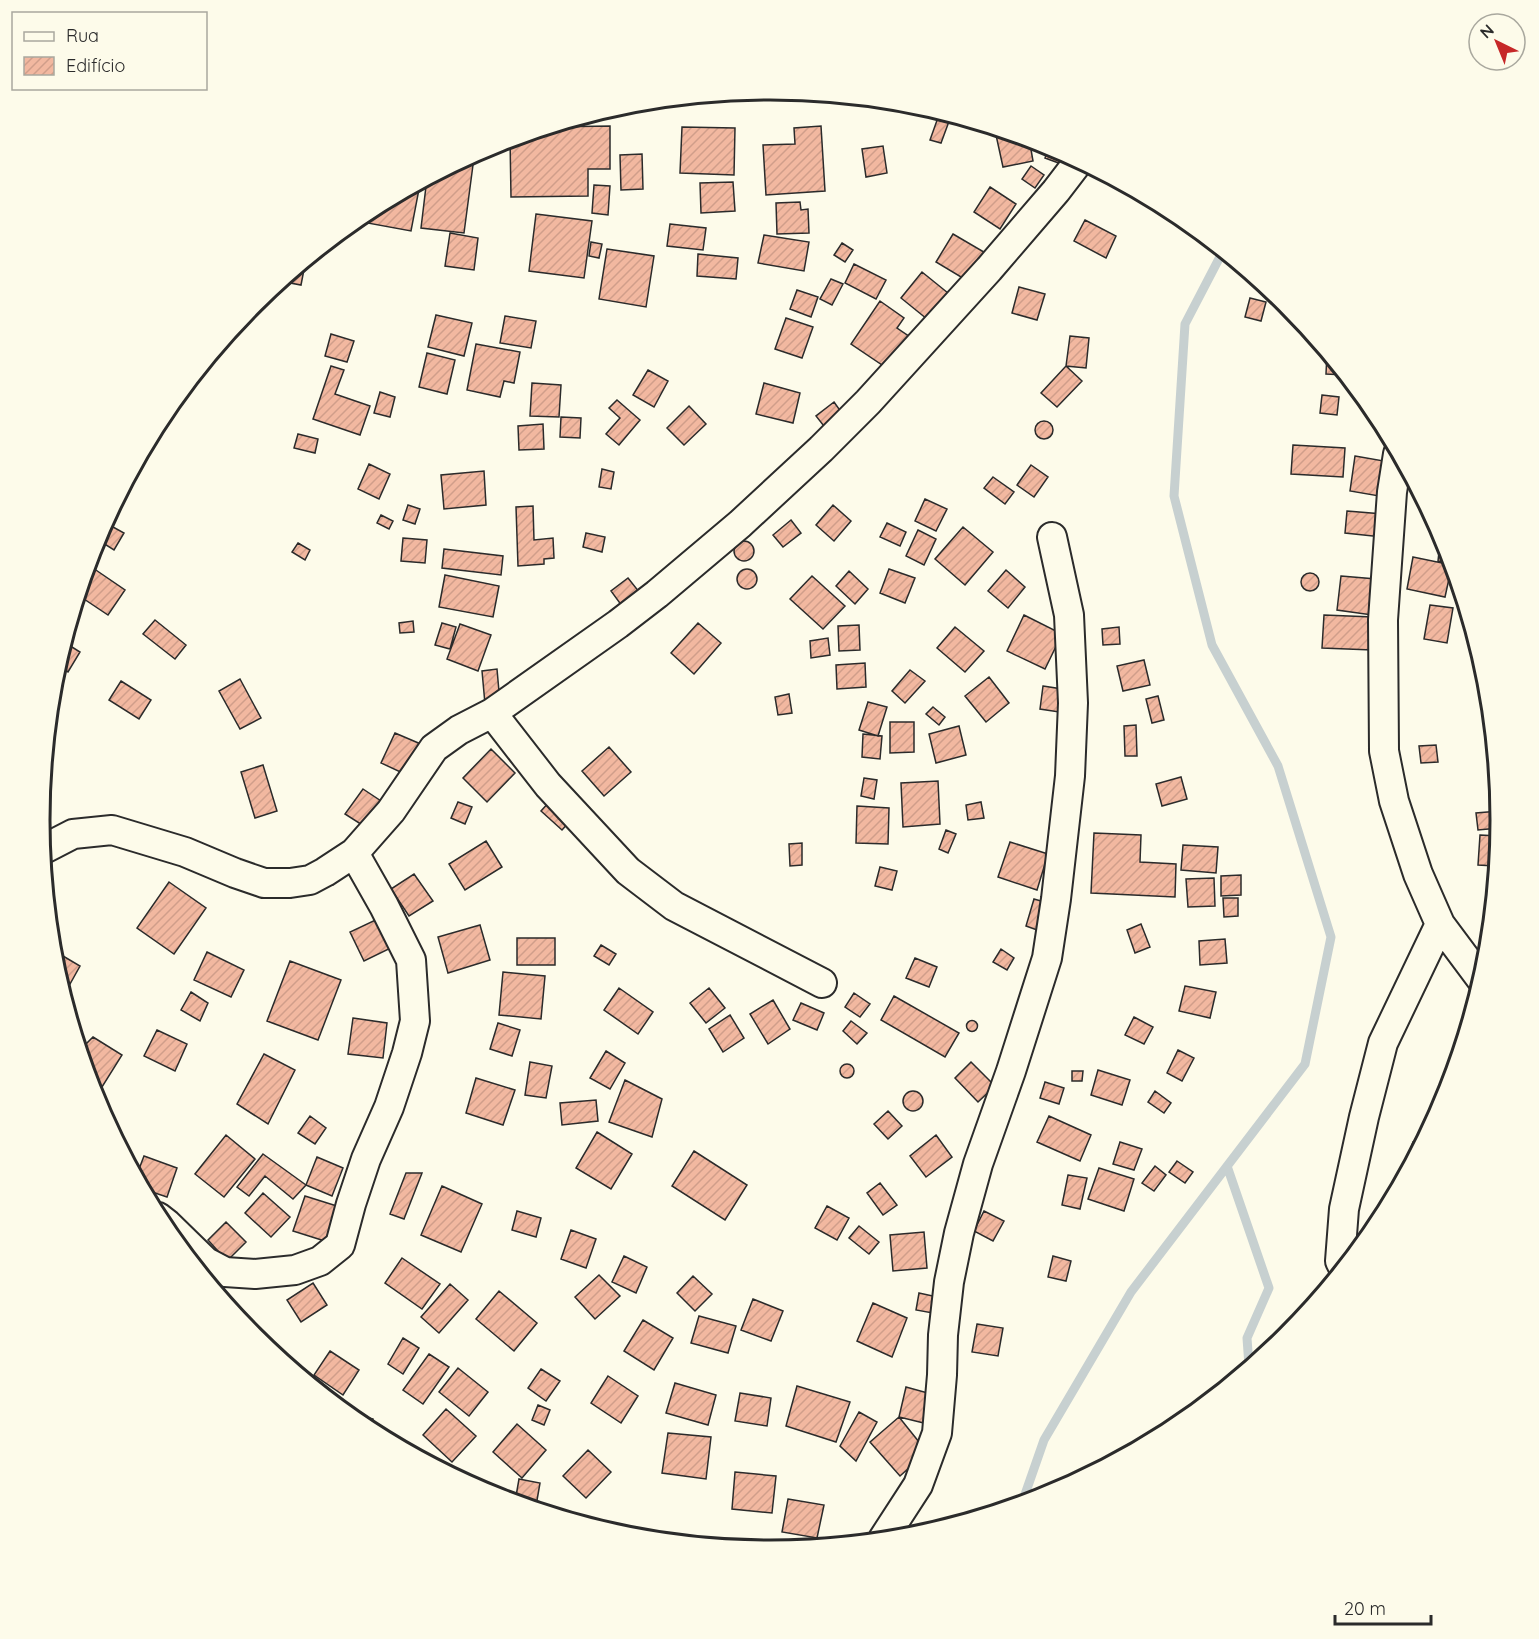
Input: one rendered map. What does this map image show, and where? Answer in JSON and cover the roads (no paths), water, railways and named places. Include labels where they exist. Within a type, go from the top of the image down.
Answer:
[{"type":"street","points":[[51,846],[73,834],[112,830],[185,852],[264,883],[290,884],[310,880],[326,872],[354,853],[391,811],[434,748],[459,730],[492,712],[657,594],[740,524],[821,449],[868,402],[989,269],[1074,167]]},
{"type":"street","points":[[1396,466],[1392,492],[1383,620],[1384,751],[1394,801],[1418,874],[1440,924],[1474,970]]},
{"type":"street","points":[[889,1529],[918,1485],[937,1433],[943,1335],[949,1282],[959,1233],[978,1164],[1047,958],[1070,776],[1073,703],[1069,615],[1052,537]]},
{"type":"street","points":[[492,712],[548,785],[628,871],[674,906],[822,983]]},
{"type":"street","points":[[191,1248],[206,1263],[225,1272],[255,1274],[295,1270],[320,1261],[340,1245],[366,1159],[389,1107],[415,1021],[411,960],[354,853]]},
{"type":"street","points":[[1340,1259],[1344,1209],[1383,1043],[1440,924]]},
{"type":"waterway","points":[[1026,1492],[1044,1440],[1131,1292],[1305,1064],[1331,937],[1278,766],[1212,645],[1174,496],[1185,324],[1220,258]]},
{"type":"waterway","points":[[1227,1166],[1269,1288],[1247,1338],[1248,1357]]}]
